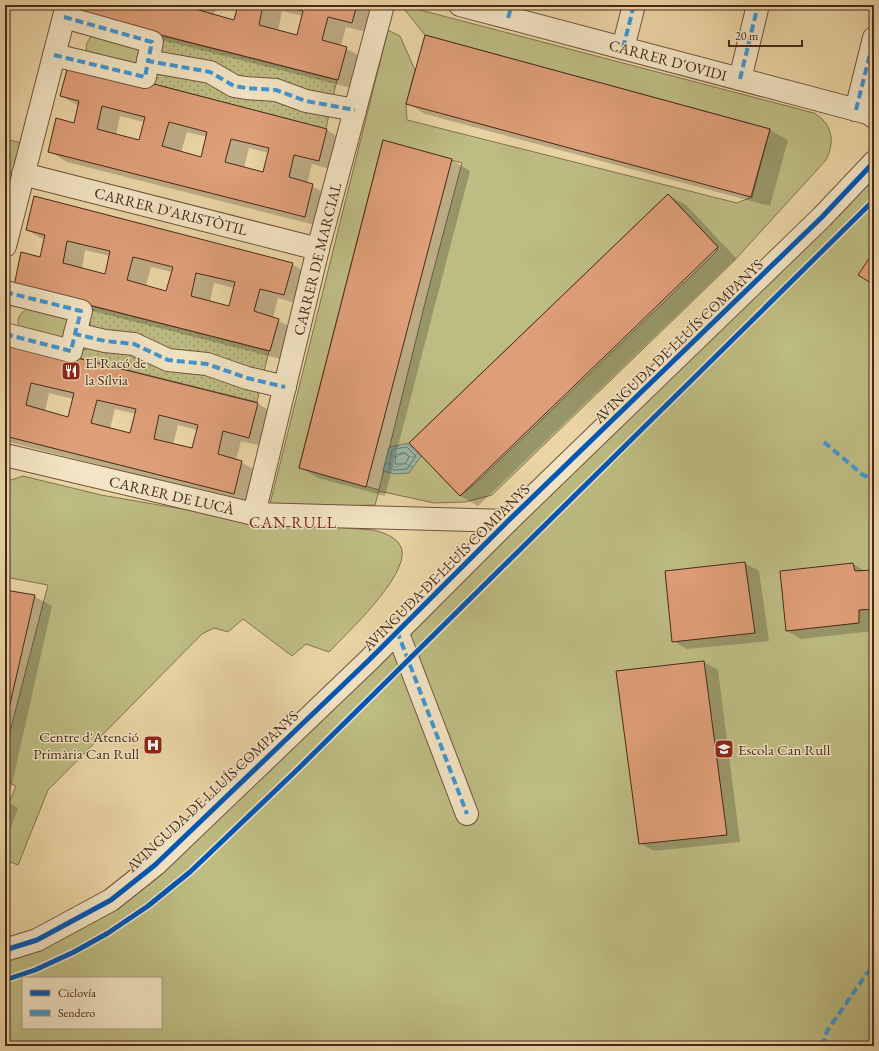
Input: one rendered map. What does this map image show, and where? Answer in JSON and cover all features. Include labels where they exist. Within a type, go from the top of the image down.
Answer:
[{"type":"street","name":"CARRER DE MARCIAL","points":[[254,514],[318,249],[382,5]]},
{"type":"street","name":"CARRER D'OVIDI","points":[[460,5],[510,11],[624,48],[865,113]]},
{"type":"street","points":[[624,48],[634,5]]},
{"type":"street","points":[[740,79],[758,5]]},
{"type":"street","points":[[5,246],[54,55],[66,11],[152,42],[145,77],[54,55]]},
{"type":"street","points":[[865,113],[874,38]]},
{"type":"street","points":[[148,61],[210,72],[234,86],[276,90],[306,101],[355,110]]},
{"type":"street","name":"AVINGUDA DE LLUÍS COMPANYS","points":[[5,950],[37,940],[111,900],[149,869],[397,631],[508,521],[822,217],[874,162]]},
{"type":"street","name":"CARRER D'ARISTÒTIL","points":[[24,174],[318,249]]},
{"type":"street","points":[[5,292],[81,311],[71,351],[5,334]]},
{"type":"street","points":[[75,334],[104,341],[134,344],[168,360],[207,364],[247,378],[285,387]]},
{"type":"street","name":"CARRER DE LUCÀ","points":[[5,455],[254,514],[508,521]]},
{"type":"street","points":[[397,631],[467,814]]},
{"type":"shaded area","points":[[401,5],[814,113],[825,122],[829,128],[831,147],[826,160],[733,262],[492,495],[465,502],[434,503],[379,491],[375,505],[269,508],[388,30],[400,36],[415,70],[406,104],[407,120],[737,203],[752,197],[770,129],[425,35]],"holes":[[[383,140],[462,163],[426,299],[379,490],[299,467]],[[668,194],[718,247],[716,252],[479,480],[460,496],[409,443]]]},
{"type":"shaded area","points":[[93,35],[143,44],[136,72],[88,55],[86,49],[87,44]]},
{"type":"shaded area","points":[[159,35],[337,80],[333,97],[270,84],[162,55]]},
{"type":"shaded area","points":[[154,73],[177,73],[250,95],[329,114],[326,129],[149,83]]},
{"type":"shaded area","points":[[5,139],[22,143],[5,208]]},
{"type":"shaded area","points":[[874,162],[874,1046],[5,1046],[5,950],[111,900]]},
{"type":"shaded area","points":[[92,306],[269,351],[264,371],[190,356],[92,329],[90,315]]},
{"type":"shaded area","points":[[29,307],[75,316],[68,346],[19,328],[18,319],[23,311]]},
{"type":"shaded area","points":[[88,347],[100,347],[260,389],[257,402],[79,358],[80,352]]},
{"type":"shaded area","points":[[23,476],[101,495],[252,521],[373,530],[386,534],[394,539],[398,542],[402,550],[401,561],[395,575],[386,589],[329,652],[306,644],[292,656],[243,619],[228,632],[214,628],[202,634],[48,790],[18,865],[5,860],[5,812],[16,786],[5,781],[5,751],[48,585],[5,577],[5,482]]},
{"type":"water","points":[[409,443],[421,456],[409,473],[395,474],[383,471],[389,447]]},
{"type":"building","points":[[84,5],[196,5],[195,9],[234,20],[238,5],[263,5],[259,25],[297,35],[303,11],[278,5],[357,5],[352,23],[328,17],[322,40],[347,47],[338,80],[82,15]]},
{"type":"building","points":[[425,35],[770,129],[751,197],[406,104]]},
{"type":"building","points":[[69,62],[327,129],[319,161],[294,155],[289,177],[313,184],[305,217],[48,152],[56,118],[74,123],[79,101],[60,96]],"holes":[[[102,106],[145,117],[139,140],[97,129]],[[169,122],[207,132],[201,157],[162,146]],[[231,139],[269,148],[263,172],[225,162]]]},
{"type":"building","points":[[383,140],[452,159],[366,487],[299,468]]},
{"type":"building","points":[[668,194],[718,247],[460,496],[409,443]]},
{"type":"building","points":[[34,196],[293,263],[284,295],[260,289],[254,311],[279,319],[270,351],[14,286],[21,252],[40,257],[45,235],[26,230]],"holes":[[[67,241],[110,251],[105,274],[63,263]],[[133,257],[173,267],[166,291],[127,280]],[[196,273],[235,282],[229,306],[191,296]]]},
{"type":"building","points":[[874,251],[874,285],[858,275]]},
{"type":"building","points":[[5,340],[258,403],[249,438],[223,431],[218,454],[242,461],[234,494],[5,436],[5,391],[8,377],[5,376]],"holes":[[[31,383],[74,393],[68,417],[26,405]],[[97,400],[136,409],[130,433],[91,423]],[[159,415],[198,425],[192,448],[154,439]]]},
{"type":"building","points":[[745,562],[755,633],[672,642],[665,571]]},
{"type":"building","points":[[853,563],[855,571],[874,570],[874,609],[859,610],[859,623],[786,631],[780,571]]},
{"type":"building","points":[[5,590],[35,595],[5,726]]},
{"type":"building","points":[[704,661],[727,835],[639,844],[616,671]]},
{"type":"marked path","points":[[508,18],[512,5]]},
{"type":"marked path","points":[[623,48],[634,5]]},
{"type":"marked path","points":[[740,79],[758,5]]},
{"type":"marked path","points":[[64,17],[152,42],[148,61]]},
{"type":"marked path","points":[[856,110],[874,38]]},
{"type":"marked path","points":[[54,55],[145,77],[148,61],[210,72],[234,86],[276,90],[306,101],[355,110]]},
{"type":"marked path","points":[[5,292],[81,311],[75,334]]},
{"type":"marked path","points":[[5,334],[71,351],[75,334],[105,341],[134,344],[168,360],[207,364],[247,378],[285,387]]},
{"type":"marked path","points":[[824,442],[863,475],[874,479]]},
{"type":"marked path","points":[[397,631],[467,814]]},
{"type":"marked path","points":[[822,1046],[827,1031],[867,973],[874,968]]},
{"type":"cycle path","points":[[5,950],[37,940],[111,900],[155,865],[369,660],[508,521],[822,217],[874,162]]},
{"type":"cycle path","points":[[5,980],[35,970],[74,952],[108,933],[148,906],[190,872],[299,768],[874,200]]},
{"type":"place","name":"El Racó de la Sílvia","points":[[71,371]]},
{"type":"place","name":"Centre d'Atenció Primària Can Rull","points":[[153,745]]},
{"type":"place","name":"Escola Can Rull","points":[[724,749]]},
{"type":"district","name":"CAN RULL","points":[[293,522]]}]
